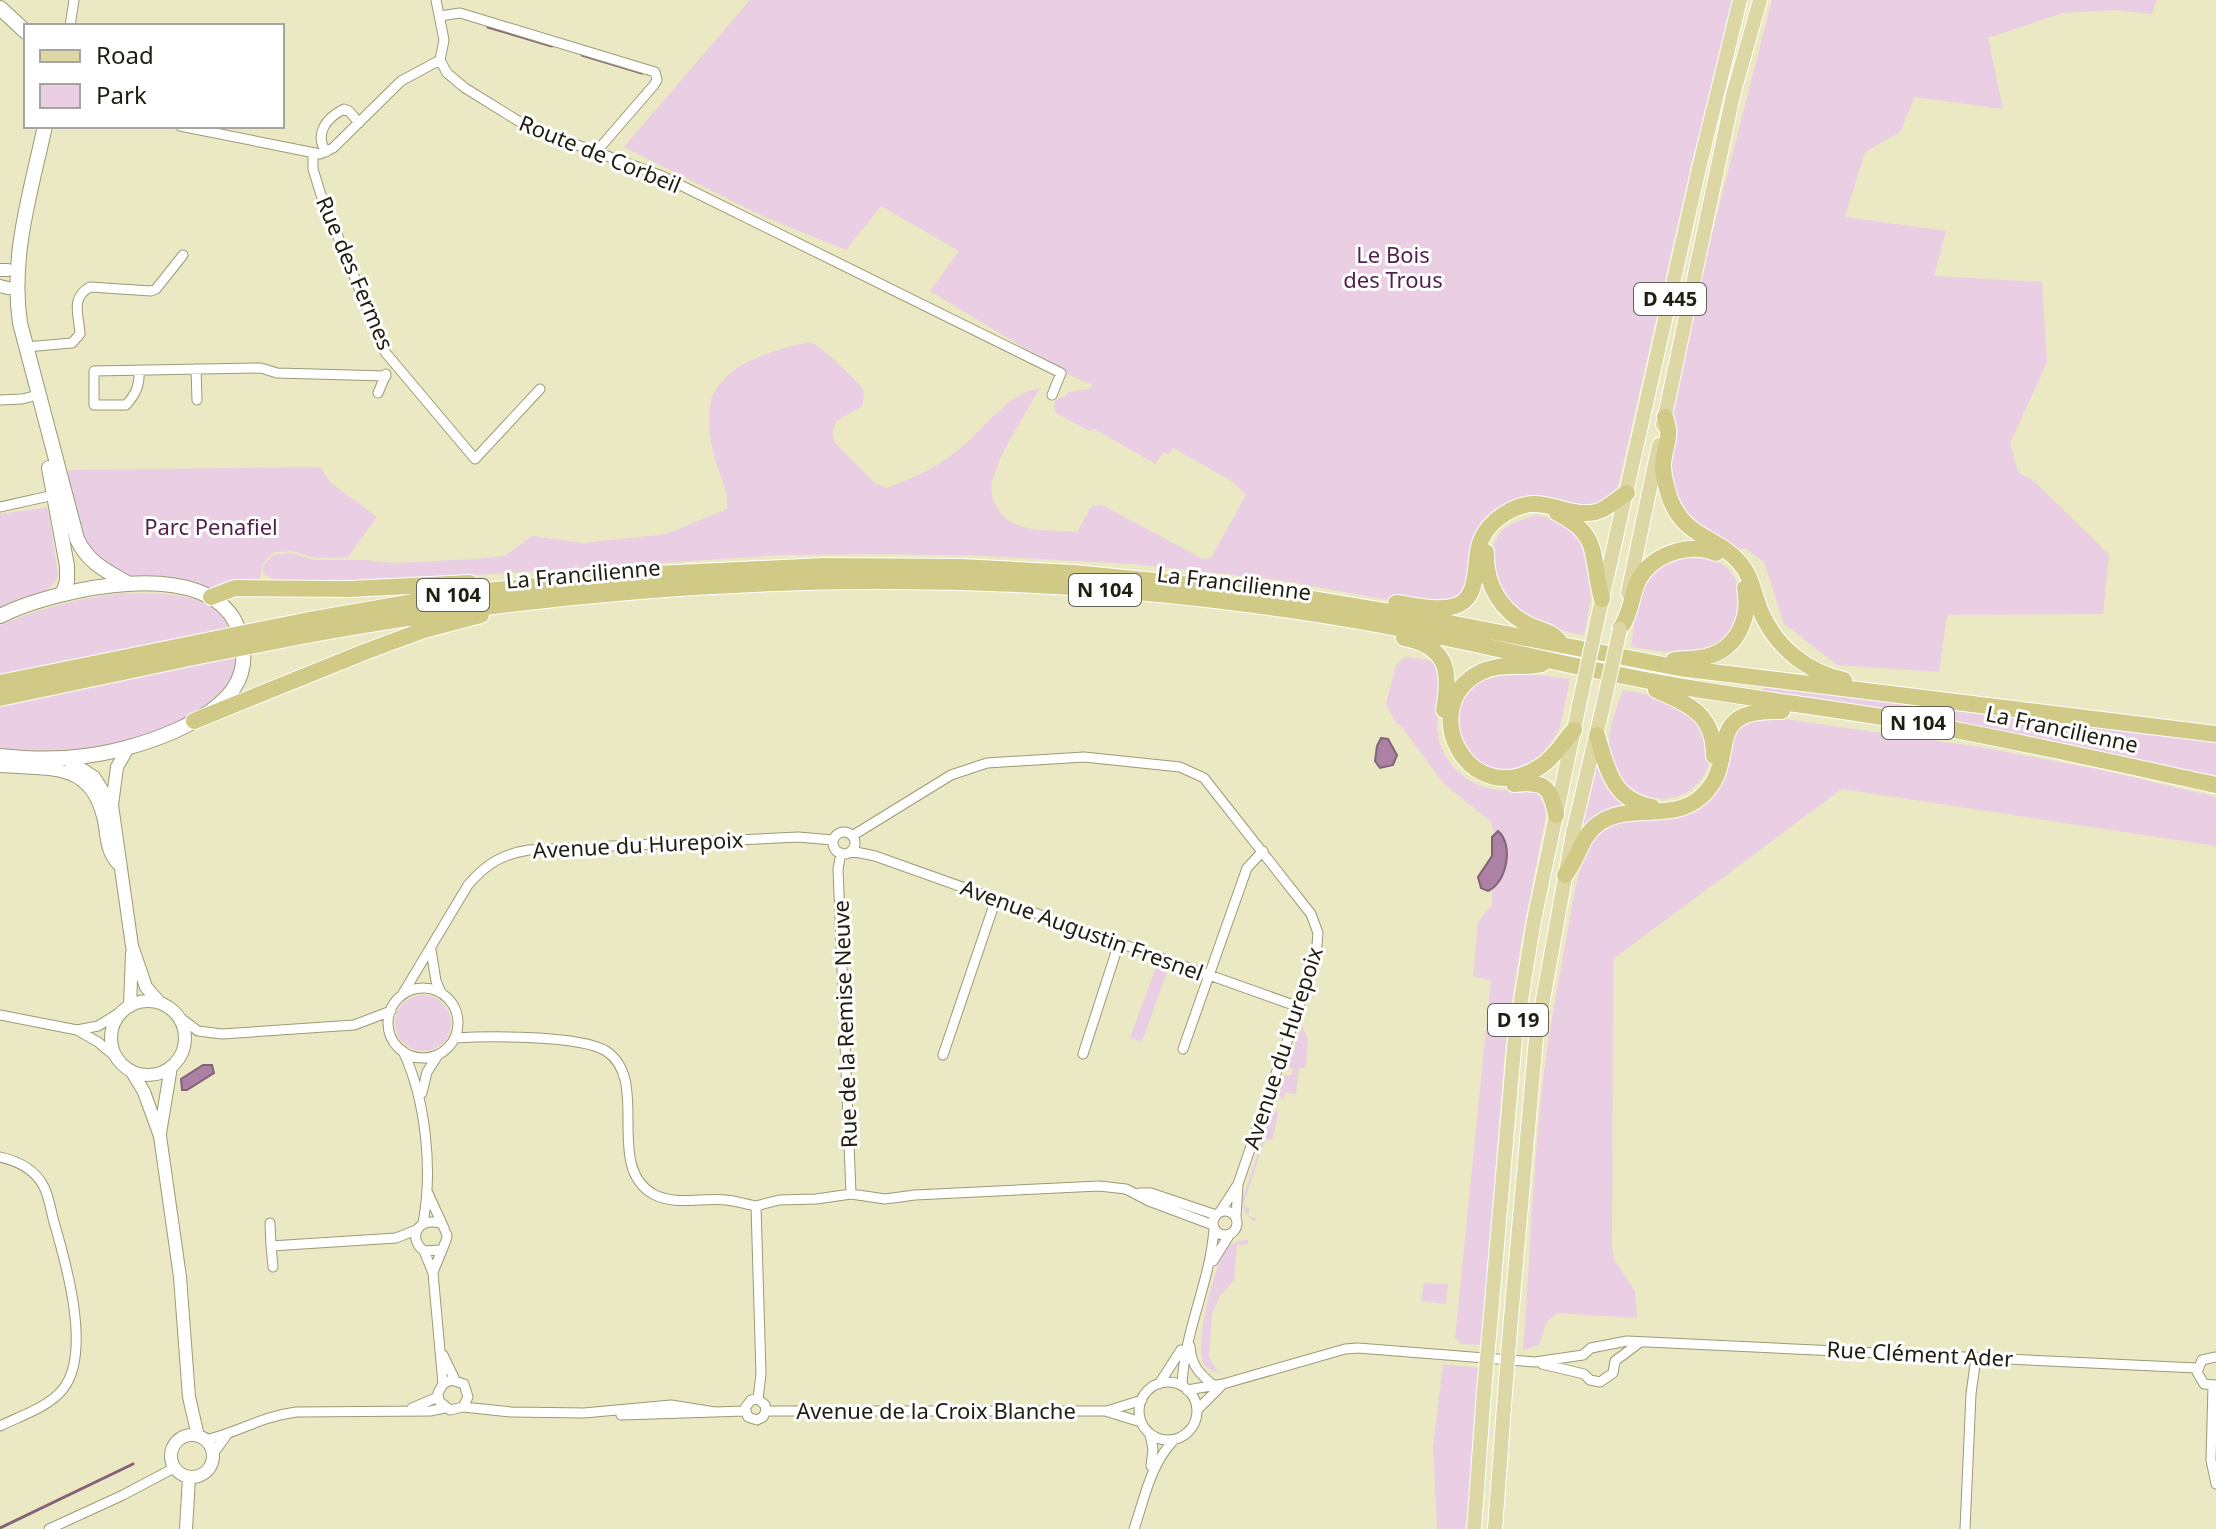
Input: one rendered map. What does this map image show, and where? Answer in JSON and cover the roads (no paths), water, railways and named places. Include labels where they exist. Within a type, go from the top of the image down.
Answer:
[{"type":"highway","points":[[1665,417],[1670,431],[1663,464],[1666,484],[1678,513],[1699,536],[1731,553],[1742,565],[1762,614],[1786,649],[1808,666],[1851,681],[1866,691]]},
{"type":"highway","points":[[1342,604],[1360,597],[1426,607],[1454,607],[1472,593],[1481,540],[1490,526],[1506,513],[1522,505],[1541,503],[1593,513],[1605,509],[1627,493]]},
{"type":"highway","points":[[1563,645],[1555,635],[1516,617],[1495,595],[1488,578],[1486,561],[1490,537],[1510,519],[1532,511],[1544,510],[1568,518],[1580,527],[1593,548],[1602,599]]},
{"type":"highway","points":[[1620,629],[1628,617],[1639,579],[1648,567],[1672,553],[1699,548],[1725,557],[1742,578],[1746,590],[1748,604],[1740,632],[1717,653],[1659,664]]},
{"type":"highway","name":"La Francilienne","points":[[0,698],[465,593],[603,578],[748,568],[961,567],[1130,577],[1276,593],[1659,664],[2216,734]]},
{"type":"highway","points":[[211,597],[235,588],[421,586],[577,573],[603,578]]},
{"type":"highway","name":"La Francilienne","points":[[0,683],[306,628],[577,595],[749,584],[959,582],[1214,600],[1383,625],[1638,679],[2007,740],[2216,785]]},
{"type":"highway","points":[[194,721],[382,645],[486,614],[500,604]]},
{"type":"highway","points":[[1383,625],[1397,637],[1432,648],[1447,667],[1449,679],[1444,729],[1447,745],[1457,762],[1485,781],[1503,785],[1529,782],[1543,786],[1551,795],[1556,815]]},
{"type":"highway","points":[[1551,661],[1532,666],[1496,667],[1466,683],[1451,712],[1455,745],[1473,769],[1504,778],[1539,768],[1574,730]]},
{"type":"highway","points":[[1597,735],[1605,766],[1621,791],[1634,802],[1649,807],[1671,807],[1686,802],[1704,786],[1714,759],[1714,742],[1705,720],[1683,701],[1659,692],[1638,679]]},
{"type":"highway","points":[[1565,875],[1575,863],[1588,833],[1609,818],[1635,813],[1672,812],[1700,799],[1717,774],[1722,743],[1738,718],[1755,711],[1785,711],[1802,705]]},
{"type":"main road","name":"D 445","points":[[1588,660],[1740,0]]},
{"type":"main road","name":"D 445","points":[[1612,665],[1733,95],[1760,0]]},
{"type":"main road","points":[[0,8],[24,30]]},
{"type":"main road","points":[[37,128],[12,237],[10,268],[68,576],[63,593]]},
{"type":"main road","points":[[45,128],[10,268],[7,287],[11,323],[82,549],[95,564],[129,584]]},
{"type":"main road","points":[[7,287],[17,306]]},
{"type":"main road","points":[[0,616],[63,593],[129,584],[175,587],[211,597],[231,615],[238,627],[243,661],[235,688],[225,699],[194,721],[128,748],[65,758],[0,756]]},
{"type":"main road","name":"D 19","points":[[1474,1529],[1515,1037],[1534,920],[1588,660]]},
{"type":"main road","name":"D 19","points":[[1495,1529],[1536,1039],[1565,875],[1612,665]]},
{"type":"street","points":[[70,24],[74,0]]},
{"type":"street","points":[[190,128],[313,154],[326,152],[401,81],[440,60],[444,40],[436,0]]},
{"type":"street","points":[[440,16],[460,13],[655,72],[657,80],[654,85],[596,152]]},
{"type":"street","name":"Route de Corbeil","points":[[440,60],[453,79],[517,121],[662,176],[1061,373],[1052,395]]},
{"type":"street","points":[[326,152],[321,141],[322,128],[335,114],[344,109],[359,123]]},
{"type":"street","name":"Rue des Fermes","points":[[313,154],[313,169],[321,195],[385,352],[475,459],[540,389]]},
{"type":"street","points":[[25,347],[72,343],[80,334],[76,303],[83,291],[90,287],[151,291],[183,255]]},
{"type":"street","points":[[378,393],[396,364]]},
{"type":"street","points":[[139,370],[140,382],[126,405],[94,405],[94,371],[139,370],[261,368],[277,373],[386,376]]},
{"type":"street","points":[[196,369],[197,400]]},
{"type":"street","points":[[0,400],[34,396]]},
{"type":"street","points":[[0,507],[54,495]]},
{"type":"street","points":[[128,748],[117,767],[112,805],[132,946],[146,987],[160,1003],[198,1031],[222,1034],[354,1025],[391,1011]]},
{"type":"street","name":"Avenue du Hurepoix","points":[[402,995],[468,885],[481,869],[506,855],[529,850],[798,837],[846,845],[867,825],[951,775],[1003,760],[1084,757],[1192,771],[1204,778],[1217,793],[1306,906],[1318,933],[1318,950],[1238,1184],[1216,1220],[1210,1267],[1188,1335],[1174,1364],[1159,1384]]},
{"type":"street","points":[[65,758],[94,777],[112,805]]},
{"type":"street","points":[[0,766],[56,769],[69,772],[90,786],[99,799],[110,856],[120,866]]},
{"type":"street","name":"Avenue Augustin Fresnel","points":[[846,845],[1299,1007]]},
{"type":"street","name":"Rue de la Remise Neuve","points":[[846,845],[838,869],[851,1194]]},
{"type":"street","points":[[1183,1049],[1247,868],[1263,851]]},
{"type":"street","points":[[943,1055],[996,899]]},
{"type":"street","points":[[1083,1054],[1119,943]]},
{"type":"street","points":[[117,1058],[111,1035],[114,1022],[126,1009],[132,946]]},
{"type":"street","points":[[421,1248],[419,1227],[427,1190],[421,1100],[427,1072],[455,1038],[458,1024],[454,1006],[441,993],[436,981],[431,950]]},
{"type":"street","points":[[421,1100],[403,1051],[392,1038],[389,1027],[391,1011],[402,995],[421,988],[441,993]]},
{"type":"street","points":[[77,1030],[98,1026],[144,1001],[160,1003]]},
{"type":"street","points":[[0,1015],[77,1030],[117,1058],[132,1072],[144,1092],[160,1136],[180,1277],[189,1397],[183,1437],[173,1447],[171,1454],[174,1468],[189,1477],[197,1477],[209,1469],[213,1454],[226,1436]]},
{"type":"street","points":[[160,1136],[171,1067],[185,1044],[184,1029],[178,1016]]},
{"type":"street","points":[[458,1024],[468,1032],[481,1036]]},
{"type":"street","points":[[455,1038],[481,1036],[590,1044],[608,1052],[625,1078],[632,1167],[640,1183],[663,1198],[726,1200],[756,1206],[779,1200],[851,1194],[885,1199],[1099,1186],[1151,1193],[1216,1220],[1221,1234],[1230,1234],[1237,1227],[1236,1217],[1229,1211],[1216,1220]]},
{"type":"street","points":[[403,1051],[421,1057],[439,1054]]},
{"type":"street","points":[[132,1072],[148,1075],[171,1067]]},
{"type":"street","points":[[0,1157],[30,1169],[44,1186],[74,1300],[76,1363],[65,1388],[51,1400],[0,1426]]},
{"type":"street","name":"Avenue du Hurepoix","points":[[1236,1217],[1238,1184]]},
{"type":"street","points":[[396,1238],[421,1248],[440,1250],[444,1245],[447,1233],[439,1223],[427,1190]]},
{"type":"street","points":[[745,1411],[748,1402],[758,1399],[761,1374],[756,1206]]},
{"type":"street","points":[[271,1246],[396,1238],[427,1221],[439,1223]]},
{"type":"street","points":[[270,1223],[273,1267]]},
{"type":"street","name":"Avenue du Hurepoix","points":[[1210,1267],[1230,1234]]},
{"type":"street","name":"Avenue de la Croix Blanche","points":[[421,1248],[433,1273],[443,1384],[438,1397]]},
{"type":"street","name":"Avenue de la Croix Blanche","points":[[433,1273],[440,1250]]},
{"type":"street","points":[[1188,1335],[1197,1371],[1218,1385]]},
{"type":"street","name":"Avenue du Hurepoix","points":[[1184,1388],[1188,1335]]},
{"type":"street","name":"Rue Clément Ader","points":[[1535,1362],[1583,1355],[1591,1348],[1621,1342],[1642,1341],[2197,1368]]},
{"type":"street","name":"Rue Clément Ader","points":[[1184,1388],[1218,1385],[1358,1348],[1535,1362],[1584,1374],[1594,1381],[1605,1381],[1613,1373],[1615,1361],[1642,1341]]},
{"type":"street","points":[[1601,1347],[1610,1352],[1615,1361]]},
{"type":"street","name":"Avenue de la Croix Blanche","points":[[439,1348],[455,1380],[464,1384],[468,1397],[492,1409]]},
{"type":"street","points":[[1583,1355],[1581,1365],[1584,1374]]},
{"type":"street","points":[[1965,1529],[1971,1394],[1976,1357]]},
{"type":"street","points":[[2216,1357],[2202,1360],[2197,1368],[2201,1381],[2215,1385],[2211,1460],[2216,1484]]},
{"type":"street","points":[[443,1384],[455,1380]]},
{"type":"street","points":[[1134,1529],[1151,1474],[1162,1452],[1193,1426],[1197,1410],[1192,1396],[1174,1383],[1159,1384],[1146,1393],[1139,1411],[1153,1449],[1151,1474]]},
{"type":"street","name":"Rue Clément Ader","points":[[1197,1410],[1218,1385]]},
{"type":"street","points":[[189,1397],[202,1438],[213,1454]]},
{"type":"street","points":[[400,1411],[438,1397],[445,1408]]},
{"type":"street","points":[[463,1407],[468,1397]]},
{"type":"street","name":"Avenue de la Croix Blanche","points":[[226,1436],[241,1426],[276,1414],[296,1412],[454,1410],[463,1407],[511,1412],[584,1413],[671,1405],[715,1412],[745,1411],[751,1419],[757,1420],[766,1411],[765,1405],[758,1399]]},
{"type":"street","name":"Avenue de la Croix Blanche","points":[[766,1411],[1105,1411],[1142,1400]]},
{"type":"street","name":"Avenue de la Croix Blanche","points":[[1105,1411],[1141,1422]]},
{"type":"street","points":[[1150,1434],[1174,1440]]},
{"type":"street","points":[[183,1437],[226,1436]]},
{"type":"street","points":[[49,1529],[174,1468]]},
{"type":"street","points":[[186,1529],[189,1477]]},
{"type":"waterway","points":[[488,27],[552,46]]},
{"type":"waterway","points":[[582,55],[642,73]]},
{"type":"waterway","points":[[0,1528],[133,1464]]},
{"type":"park label","name":"Le Bois des Trous","points":[[1393,268]]},
{"type":"park label","name":"Parc Penafiel","points":[[211,527]]}]
